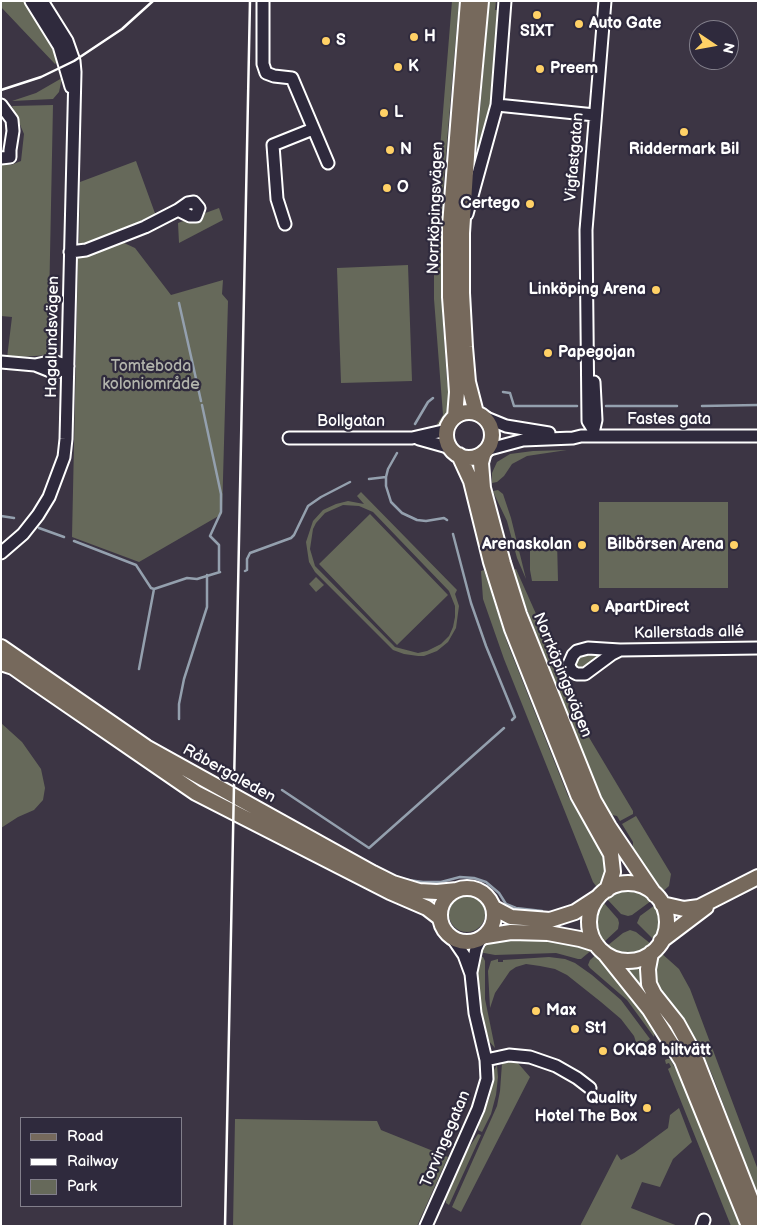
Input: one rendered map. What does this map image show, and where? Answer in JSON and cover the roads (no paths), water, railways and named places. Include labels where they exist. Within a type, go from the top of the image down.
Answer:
[{"type":"main road","name":"Norrköpingsvägen","points":[[455,417],[457,392],[450,297],[450,225],[468,1]]},
{"type":"main road","name":"Norrköpingsvägen","points":[[481,1],[468,141],[462,233],[462,293],[468,382],[483,419]]},
{"type":"main road","points":[[462,413],[483,419],[492,438],[485,451],[472,457],[455,452],[447,440],[447,430],[450,422],[462,413]]},
{"type":"main road","name":"Norrköpingsvägen","points":[[485,451],[481,463],[483,488],[503,563],[522,622],[594,801],[609,828],[658,899]]},
{"type":"main road","name":"Norrköpingsvägen","points":[[455,452],[471,481],[491,562],[512,629],[578,795],[611,854],[613,872],[603,894]]},
{"type":"main road","name":"Råbergaleden","points":[[1,647],[146,747],[373,873],[393,883],[418,891],[457,890]]},
{"type":"main road","name":"Råbergaleden","points":[[1,663],[13,667],[196,793],[390,892],[427,908],[440,918]]},
{"type":"main road","points":[[596,944],[548,933],[511,932],[469,943],[453,939],[442,928],[440,918],[442,904],[451,893],[457,890],[473,888],[486,895],[494,908],[511,917],[550,920],[575,912],[622,884],[632,884],[646,889],[658,899],[684,909],[699,907],[758,877]]},
{"type":"main road","points":[[603,894],[592,907],[589,922],[591,934],[596,944],[654,1015],[682,1061],[749,1226]]},
{"type":"main road","points":[[658,899],[666,920],[661,942]]},
{"type":"main road","points":[[606,954],[616,959],[638,960],[651,953],[661,942],[714,900]]},
{"type":"main road","points":[[483,938],[494,923],[494,908]]},
{"type":"main road","points":[[651,953],[648,969],[649,984],[654,994],[677,1024],[693,1052],[758,1218]]},
{"type":"street","name":"Hagalundsvägen","points":[[31,1],[59,46],[74,101]]},
{"type":"street","name":"Hagalundsvägen","points":[[1,553],[23,534],[49,497],[64,457],[66,439],[76,82],[74,61],[62,31],[42,1]]},
{"type":"street","points":[[263,1],[262,64],[266,72],[274,76],[292,78],[328,164]]},
{"type":"street","points":[[462,233],[497,105],[505,1]]},
{"type":"street","name":"Vigfastgatan","points":[[593,433],[588,421],[586,230],[605,1]]},
{"type":"street","points":[[1,104],[12,120],[13,126],[6,158]]},
{"type":"street","points":[[497,105],[595,115]]},
{"type":"street","points":[[285,224],[278,201],[273,145],[313,129]]},
{"type":"street","points":[[70,252],[86,250],[145,227],[178,210]]},
{"type":"street","points":[[1,362],[35,365],[50,371],[59,371],[68,366]]},
{"type":"street","name":"Fastes gata","points":[[483,419],[506,432],[521,434],[573,433],[581,436]]},
{"type":"street","name":"Bollgatan","points":[[289,438],[412,438],[447,430]]},
{"type":"street","name":"Fastes gata","points":[[485,451],[523,440],[573,438],[593,433],[758,436]]},
{"type":"street","name":"Bollgatan","points":[[412,438],[455,452]]},
{"type":"street","name":"Kallerstads allé","points":[[620,650],[758,648]]},
{"type":"street","name":"Torvingegatan","points":[[471,974],[476,948],[483,938]]},
{"type":"street","name":"Torvingegatan","points":[[426,1226],[480,1104],[487,1079],[486,1060],[475,1013],[471,974],[464,955],[453,939]]},
{"type":"street","points":[[486,1060],[509,1055],[530,1057],[556,1066],[590,1088]]},
{"type":"waterway","points":[[179,303],[201,401]]},
{"type":"waterway","points":[[503,392],[510,393],[514,406],[577,406]]},
{"type":"waterway","points":[[415,424],[428,402],[433,398]]},
{"type":"waterway","points":[[202,405],[221,494],[221,512],[210,536],[219,545],[219,572]]},
{"type":"waterway","points":[[702,406],[758,405]]},
{"type":"waterway","points":[[606,406],[677,406]]},
{"type":"waterway","points":[[369,479],[386,477],[388,469],[397,453]]},
{"type":"waterway","points":[[386,477],[386,486],[391,502],[402,513],[417,520],[426,521],[444,518],[447,520]]},
{"type":"waterway","points":[[245,571],[247,570],[247,559],[250,553],[291,538],[308,506],[350,482]]},
{"type":"waterway","points":[[1,516],[14,518]]},
{"type":"waterway","points":[[39,528],[64,537]]},
{"type":"waterway","points":[[453,534],[471,603],[515,717],[512,720]]},
{"type":"waterway","points":[[74,541],[136,565],[151,588],[154,589],[187,578],[197,579],[220,572]]},
{"type":"waterway","points":[[179,719],[179,704],[184,679],[207,607],[207,575]]},
{"type":"waterway","points":[[139,669],[154,589]]},
{"type":"waterway","points":[[282,790],[369,848],[504,728]]},
{"type":"waterway","points":[[364,860],[387,872]]},
{"type":"waterway","points":[[401,879],[441,882],[460,877],[474,878],[486,882],[499,893],[506,904],[516,908],[542,911]]},
{"type":"railway","points":[[1,90],[41,77],[74,61],[122,29],[153,1]]},
{"type":"railway","points":[[225,1226],[250,1]]},
{"type":"place","name":"SIXT","points":[[537,15]]},
{"type":"place","name":"Auto Gate","points":[[579,24]]},
{"type":"place","name":"H","points":[[414,37]]},
{"type":"place","name":"S","points":[[326,41]]},
{"type":"place","name":"K","points":[[398,67]]},
{"type":"place","name":"Preem","points":[[540,69]]},
{"type":"place","name":"L","points":[[384,113]]},
{"type":"place","name":"Riddermark Bil","points":[[684,132]]},
{"type":"place","name":"N","points":[[390,150]]},
{"type":"place","name":"O","points":[[387,188]]},
{"type":"place","name":"Certego","points":[[530,204]]},
{"type":"place","name":"Linköping Arena","points":[[656,290]]},
{"type":"place","name":"Papegojan","points":[[548,353]]},
{"type":"place","name":"Arenaskolan","points":[[582,545]]},
{"type":"place","name":"Bilbörsen Arena","points":[[734,545]]},
{"type":"place","name":"ApartDirect","points":[[595,608]]},
{"type":"place","name":"Max","points":[[536,1011]]},
{"type":"place","name":"St1","points":[[575,1029]]},
{"type":"place","name":"OKQ8 biltvätt","points":[[603,1051]]},
{"type":"place","name":"Quality Hotel The Box","points":[[647,1108]]},
{"type":"park label","name":"Tomteboda koloniområde","points":[[151,376]]}]
